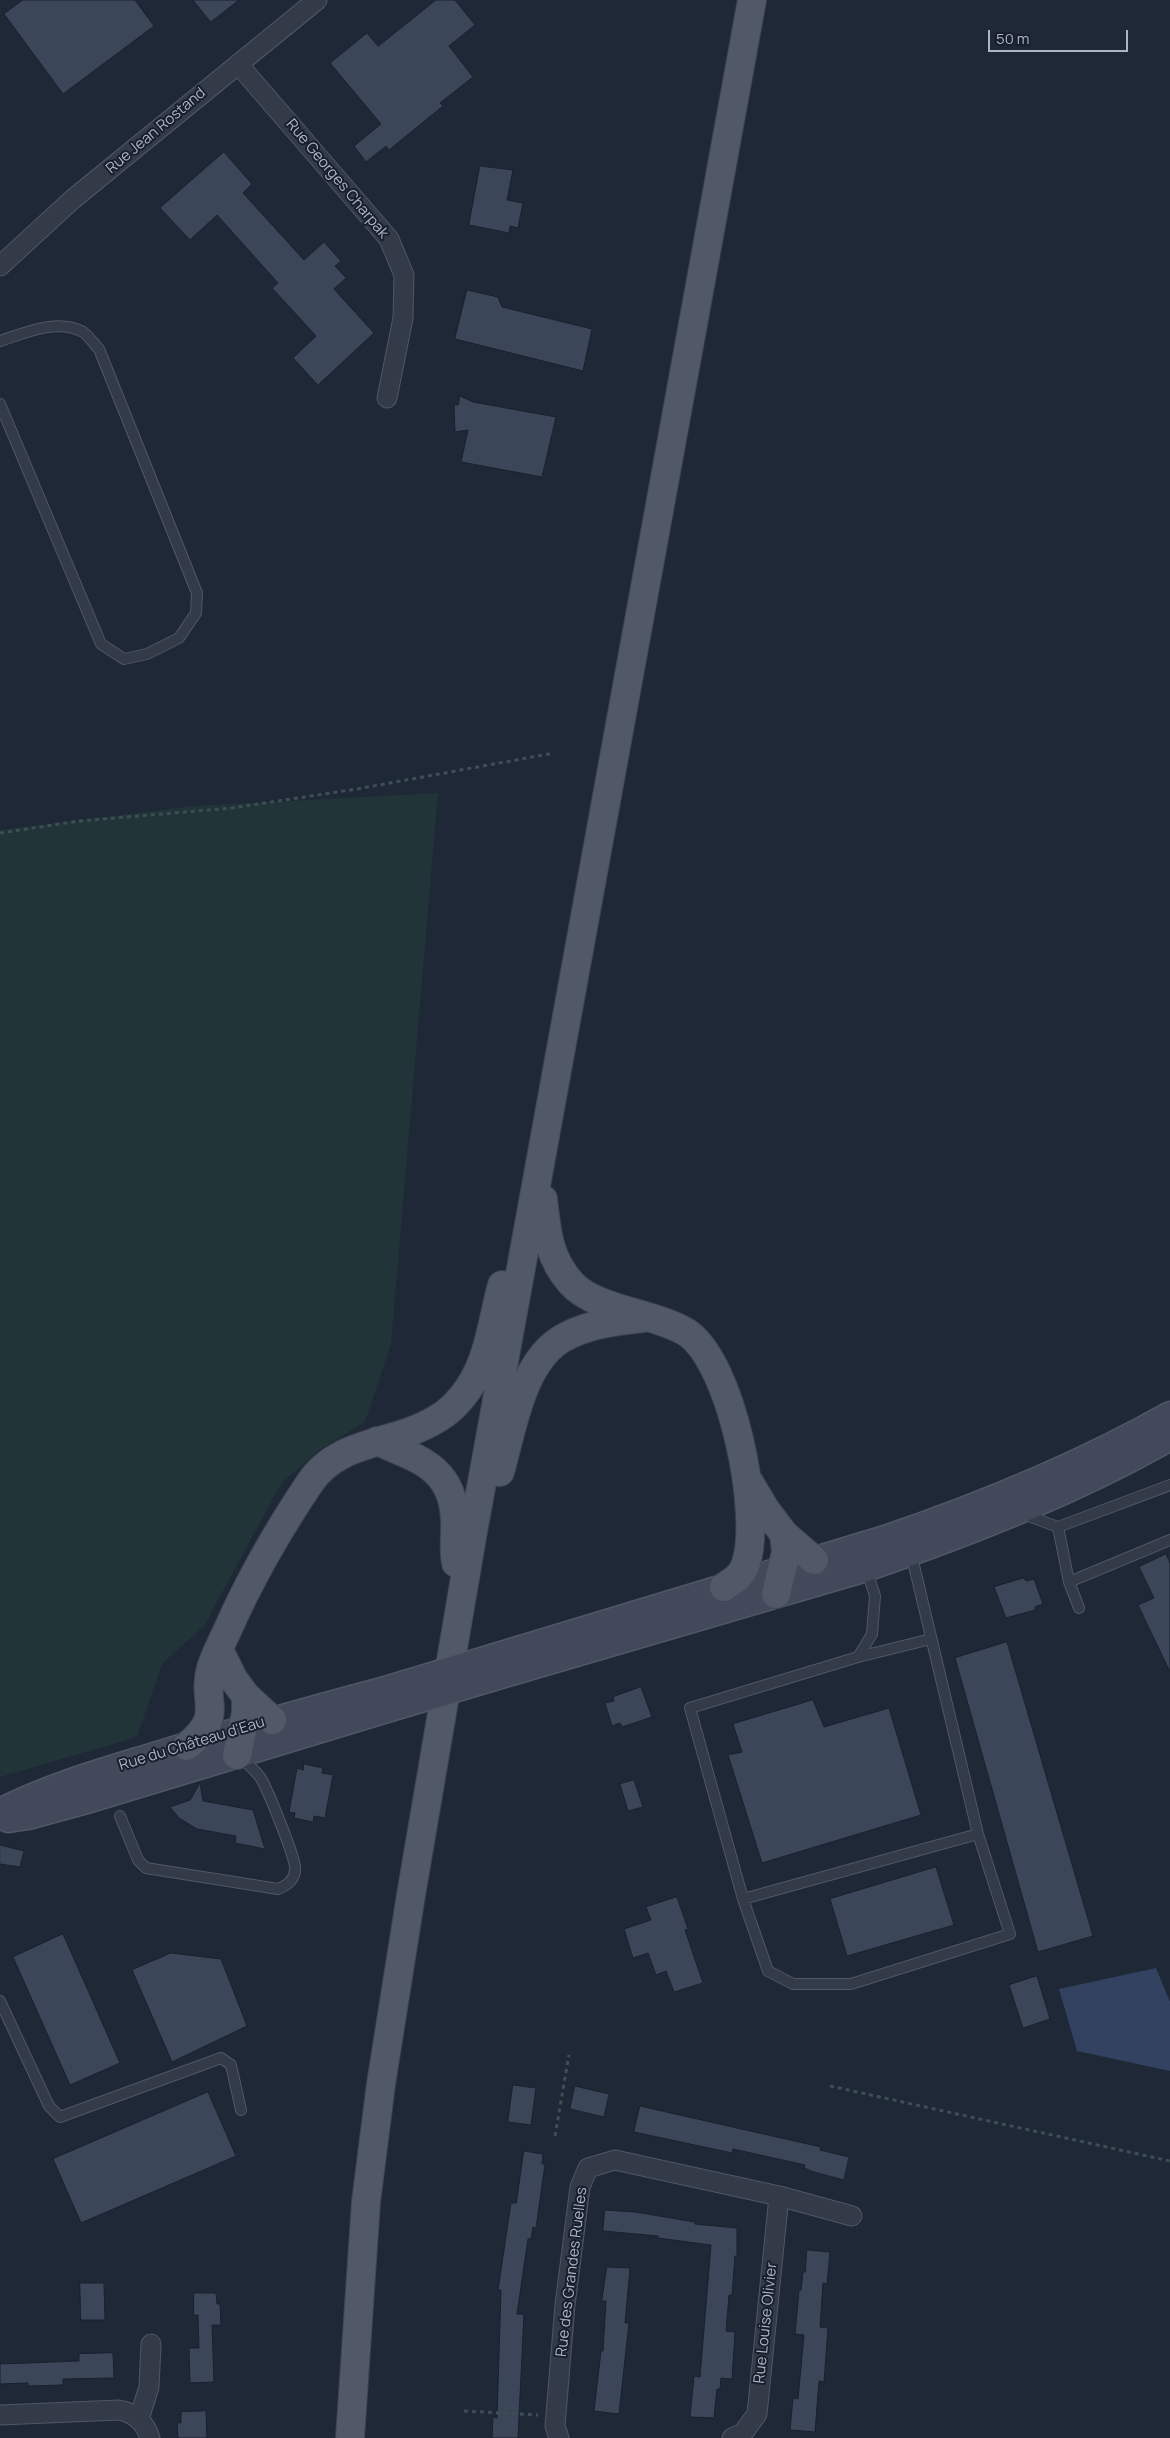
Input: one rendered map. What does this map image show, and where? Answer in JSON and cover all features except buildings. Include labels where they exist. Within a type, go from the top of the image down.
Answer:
[{"type":"main road","points":[[350,2438],[351,2398],[366,2202],[381,2084],[411,1895],[472,1537],[752,0]]},
{"type":"main road","points":[[540,1168],[549,1247],[572,1285],[588,1296],[686,1332],[704,1349],[721,1379],[748,1480],[750,1548],[746,1565],[738,1578],[724,1587]]},
{"type":"main road","points":[[187,1746],[206,1727],[212,1710],[209,1690],[211,1668],[241,1599],[310,1482],[327,1464],[342,1454],[360,1446],[435,1421],[455,1406],[471,1384],[482,1357],[502,1282],[521,1268]]},
{"type":"main road","points":[[472,1537],[492,1502],[523,1391],[537,1362],[563,1338],[583,1329],[610,1322],[646,1317]]},
{"type":"main road","points":[[390,1698],[773,1580],[814,1560],[882,1540],[998,1499],[1062,1472],[1121,1443],[1170,1415]]},
{"type":"main road","points":[[494,1667],[724,1587],[866,1568],[911,1553],[1017,1512],[1132,1459],[1170,1437]]},
{"type":"main road","points":[[377,1441],[427,1462],[442,1478],[451,1495],[454,1511],[454,1554],[463,1597]]},
{"type":"main road","points":[[748,1480],[765,1509],[784,1534],[814,1560]]},
{"type":"main road","points":[[773,1580],[786,1552],[784,1534]]},
{"type":"main road","points":[[750,1548],[773,1580]]},
{"type":"main road","points":[[219,1650],[234,1680],[246,1696],[272,1720]]},
{"type":"main road","points":[[235,1740],[246,1696]]},
{"type":"main road","name":"Rue du Château d'Eau","points":[[0,1820],[28,1816],[83,1801],[235,1740],[272,1720],[390,1698]]},
{"type":"main road","name":"Rue du Château d'Eau","points":[[0,1812],[25,1799],[71,1782],[187,1746],[235,1740],[390,1698]]},
{"type":"main road","points":[[212,1710],[235,1740]]},
{"type":"street","name":"Rue Jean Rostand","points":[[0,266],[73,200],[317,0]]},
{"type":"street","name":"Rue Georges Charpak","points":[[238,64],[389,239],[404,275],[403,318],[387,398]]},
{"type":"street","name":"Rue des Grandes Ruelles","points":[[560,2438],[555,2426],[567,2285],[580,2187],[588,2168],[615,2160],[779,2196],[852,2216]]},
{"type":"street","name":"Rue Louise Olivier","points":[[732,2438],[743,2433],[757,2414],[779,2196]]},
{"type":"street","points":[[139,2419],[149,2387],[151,2344]]},
{"type":"street","points":[[0,2415],[119,2410],[132,2413],[139,2419],[146,2428],[150,2438]]},
{"type":"lane","points":[[0,341],[34,330],[62,326],[84,333],[99,349],[197,593],[196,613],[179,638],[147,654],[124,659],[101,644],[0,404]]},
{"type":"lane","points":[[1017,1512],[1058,1527],[1170,1485]]},
{"type":"lane","points":[[1058,1527],[1069,1582],[1079,1608]]},
{"type":"lane","points":[[858,1657],[872,1634],[875,1596],[866,1568],[882,1540],[911,1553],[978,1834],[1010,1934],[850,1984],[793,1984],[768,1971],[743,1899],[690,1708],[858,1657],[931,1639]]},
{"type":"lane","points":[[1069,1582],[1170,1540]]},
{"type":"lane","points":[[120,1816],[138,1860],[146,1868],[278,1889],[286,1886],[293,1879],[295,1867],[274,1808],[260,1778],[235,1740]]},
{"type":"lane","points":[[743,1899],[978,1834]]},
{"type":"lane","points":[[0,2001],[49,2106],[60,2117],[221,2058],[231,2065],[241,2110]]},
{"type":"path","points":[[0,833],[79,821],[232,808],[357,789],[554,753]]},
{"type":"path","points":[[555,2136],[569,2055]]},
{"type":"path","points":[[830,2086],[1170,2161]]},
{"type":"path","points":[[464,2411],[556,2416]]},
{"type":"green space","points":[[438,793],[391,1344],[365,1422],[319,1450],[281,1484],[204,1626],[162,1664],[137,1737],[0,1777],[0,830],[193,806]]},
{"type":"water","points":[[1156,1968],[1170,2002],[1170,2071],[1077,2051],[1059,1989]]}]
